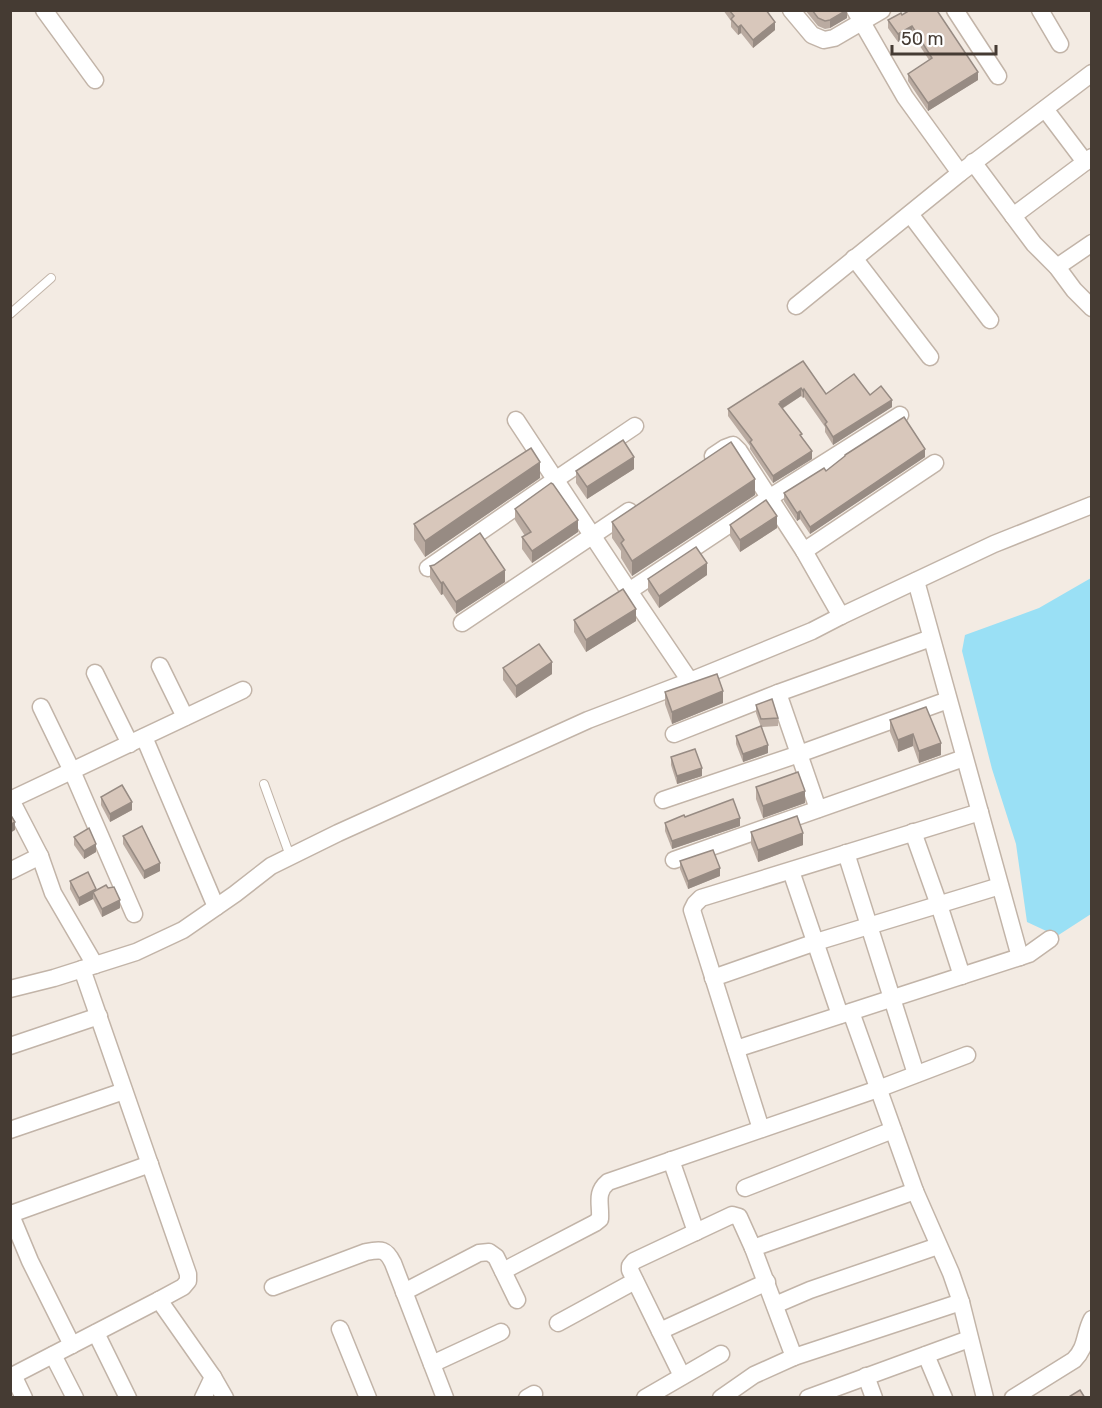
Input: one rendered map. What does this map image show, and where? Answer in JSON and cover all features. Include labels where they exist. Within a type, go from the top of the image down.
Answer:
[{"type":"street","points":[[44,10],[95,80]]},
{"type":"street","points":[[791,10],[812,35],[824,40],[834,38],[858,17],[882,10]]},
{"type":"street","points":[[955,10],[998,76]]},
{"type":"street","points":[[1040,10],[1060,44]]},
{"type":"street","points":[[858,17],[905,97],[960,173]]},
{"type":"street","points":[[796,306],[973,162],[1092,74]]},
{"type":"street","points":[[1013,216],[1088,159],[1045,109]]},
{"type":"street","points":[[973,162],[1034,244],[1092,308]]},
{"type":"street","points":[[910,214],[990,320]]},
{"type":"street","points":[[1057,267],[1092,243]]},
{"type":"street","points":[[855,258],[930,357]]},
{"type":"street","points":[[629,591],[900,415]]},
{"type":"street","points":[[516,420],[690,681]]},
{"type":"street","points":[[429,568],[634,426]]},
{"type":"street","points":[[697,467],[725,448],[733,446],[739,451],[804,552],[841,616]]},
{"type":"street","points":[[804,552],[935,463]]},
{"type":"street","points":[[462,623],[639,504]]},
{"type":"street","points":[[10,989],[136,952],[183,930],[271,866],[443,784],[578,724],[812,631],[994,544],[1092,505]]},
{"type":"street","points":[[916,581],[1020,957]]},
{"type":"street","points":[[674,734],[778,693],[931,638]]},
{"type":"street","points":[[160,666],[185,717]]},
{"type":"street","points":[[95,673],[137,740],[216,907]]},
{"type":"street","points":[[24,1398],[12,1376],[183,1287],[188,1281],[188,1274],[99,1016],[89,967],[53,893],[40,856],[11,800],[243,690]]},
{"type":"street","points":[[778,693],[818,809]]},
{"type":"street","points":[[663,800],[948,700]]},
{"type":"street","points":[[41,707],[72,771],[134,914]]},
{"type":"street","points":[[674,860],[964,758]]},
{"type":"street","points":[[761,1129],[692,910],[695,904],[701,898],[980,812]]},
{"type":"street","points":[[913,832],[962,976]]},
{"type":"street","points":[[846,853],[916,1074]]},
{"type":"street","points":[[10,871],[40,856]]},
{"type":"street","points":[[791,871],[816,942],[878,1089],[915,1191],[951,1273],[961,1302],[985,1398]]},
{"type":"street","points":[[713,978],[816,942],[1000,886]]},
{"type":"street","points":[[736,1049],[1029,954],[1050,939]]},
{"type":"street","points":[[10,1046],[99,1016]]},
{"type":"street","points":[[503,1271],[595,1223],[600,1218],[599,1194],[608,1182],[967,1056]]},
{"type":"street","points":[[10,1130],[124,1090]]},
{"type":"street","points":[[744,1188],[893,1130]]},
{"type":"street","points":[[670,1161],[696,1232]]},
{"type":"street","points":[[72,1345],[35,1271],[11,1214],[150,1164]]},
{"type":"street","points":[[753,1248],[915,1191]]},
{"type":"street","points":[[682,1376],[635,1281],[630,1266],[631,1263],[732,1215],[739,1216],[753,1248],[794,1358]]},
{"type":"street","points":[[775,1305],[810,1290],[938,1246]]},
{"type":"street","points":[[273,1287],[366,1252],[384,1251],[389,1255],[445,1398]]},
{"type":"street","points":[[404,1292],[479,1253],[489,1252],[496,1257],[517,1300]]},
{"type":"street","points":[[558,1323],[635,1281]]},
{"type":"street","points":[[660,1331],[766,1282]]},
{"type":"street","points":[[159,1300],[225,1398]]},
{"type":"street","points":[[729,1396],[754,1376],[794,1358],[961,1302]]},
{"type":"street","points":[[1013,1398],[1074,1360],[1081,1353],[1087,1327],[1092,1319]]},
{"type":"street","points":[[1092,1324],[1092,1344]]},
{"type":"street","points":[[340,1329],[368,1398]]},
{"type":"street","points":[[432,1364],[501,1332]]},
{"type":"street","points":[[96,1333],[128,1398]]},
{"type":"street","points":[[808,1398],[828,1394],[866,1376],[969,1339]]},
{"type":"street","points":[[649,1396],[721,1354]]},
{"type":"street","points":[[53,1355],[75,1398]]},
{"type":"street","points":[[926,1355],[944,1398]]},
{"type":"street","points":[[866,1376],[874,1398]]},
{"type":"street","points":[[203,1398],[213,1377]]},
{"type":"lane","points":[[12,310],[51,278]]},
{"type":"lane","points":[[264,784],[290,856]]},
{"type":"water","points":[[1091,578],[1091,914],[1057,936],[1027,922],[1016,844],[992,769],[962,651],[965,635],[1039,608]]},
{"type":"building","points":[[729,10],[766,10],[775,22],[753,40],[741,25],[738,27],[731,19],[734,16]]},
{"type":"building","points":[[812,10],[847,10],[825,21],[818,18]]},
{"type":"building","points":[[910,10],[939,10],[938,12],[978,72],[928,103],[908,74],[932,58],[912,26],[898,34],[888,20]]},
{"type":"building","points":[[803,361],[826,394],[854,374],[870,395],[881,386],[892,400],[833,437],[825,424],[827,422],[801,388],[779,404],[812,451],[773,476],[750,442],[752,440],[728,409]]},
{"type":"building","points":[[904,417],[925,449],[810,527],[800,511],[797,513],[784,493],[824,468],[826,471],[845,455]]},
{"type":"building","points":[[623,440],[634,457],[587,487],[576,471]]},
{"type":"building","points":[[731,442],[755,479],[632,561],[621,543],[624,540],[612,522]]},
{"type":"building","points":[[531,448],[540,462],[425,541],[414,524]]},
{"type":"building","points":[[551,483],[578,520],[532,551],[522,537],[531,532],[515,509]]},
{"type":"building","points":[[766,500],[777,516],[740,540],[730,525]]},
{"type":"building","points":[[480,533],[505,570],[456,602],[430,566]]},
{"type":"building","points":[[696,547],[707,563],[659,596],[648,579]]},
{"type":"building","points":[[623,589],[636,609],[586,640],[574,620]]},
{"type":"building","points":[[539,644],[552,662],[516,686],[503,668]]},
{"type":"building","points":[[717,674],[723,691],[672,712],[665,692]]},
{"type":"building","points":[[772,699],[778,718],[761,719],[756,705]]},
{"type":"building","points":[[926,707],[941,743],[919,751],[913,734],[898,740],[890,720]]},
{"type":"building","points":[[761,726],[768,745],[743,754],[736,736]]},
{"type":"building","points":[[695,749],[702,768],[677,776],[671,757]]},
{"type":"building","points":[[798,772],[805,791],[763,806],[756,787]]},
{"type":"building","points":[[122,785],[132,802],[110,814],[101,797]]},
{"type":"building","points":[[733,799],[740,818],[672,841],[665,823]]},
{"type":"building","points":[[10,814],[15,822],[10,825]]},
{"type":"building","points":[[797,816],[803,833],[758,850],[751,832]]},
{"type":"building","points":[[142,826],[160,863],[144,871],[123,836]]},
{"type":"building","points":[[89,828],[96,844],[84,851],[74,837]]},
{"type":"building","points":[[713,850],[720,868],[688,881],[680,861]]},
{"type":"building","points":[[88,872],[96,889],[79,898],[70,881]]},
{"type":"building","points":[[106,885],[108,888],[114,887],[120,900],[102,909],[93,892]]},
{"type":"building","points":[[1080,1390],[1085,1398],[1067,1398]]}]
